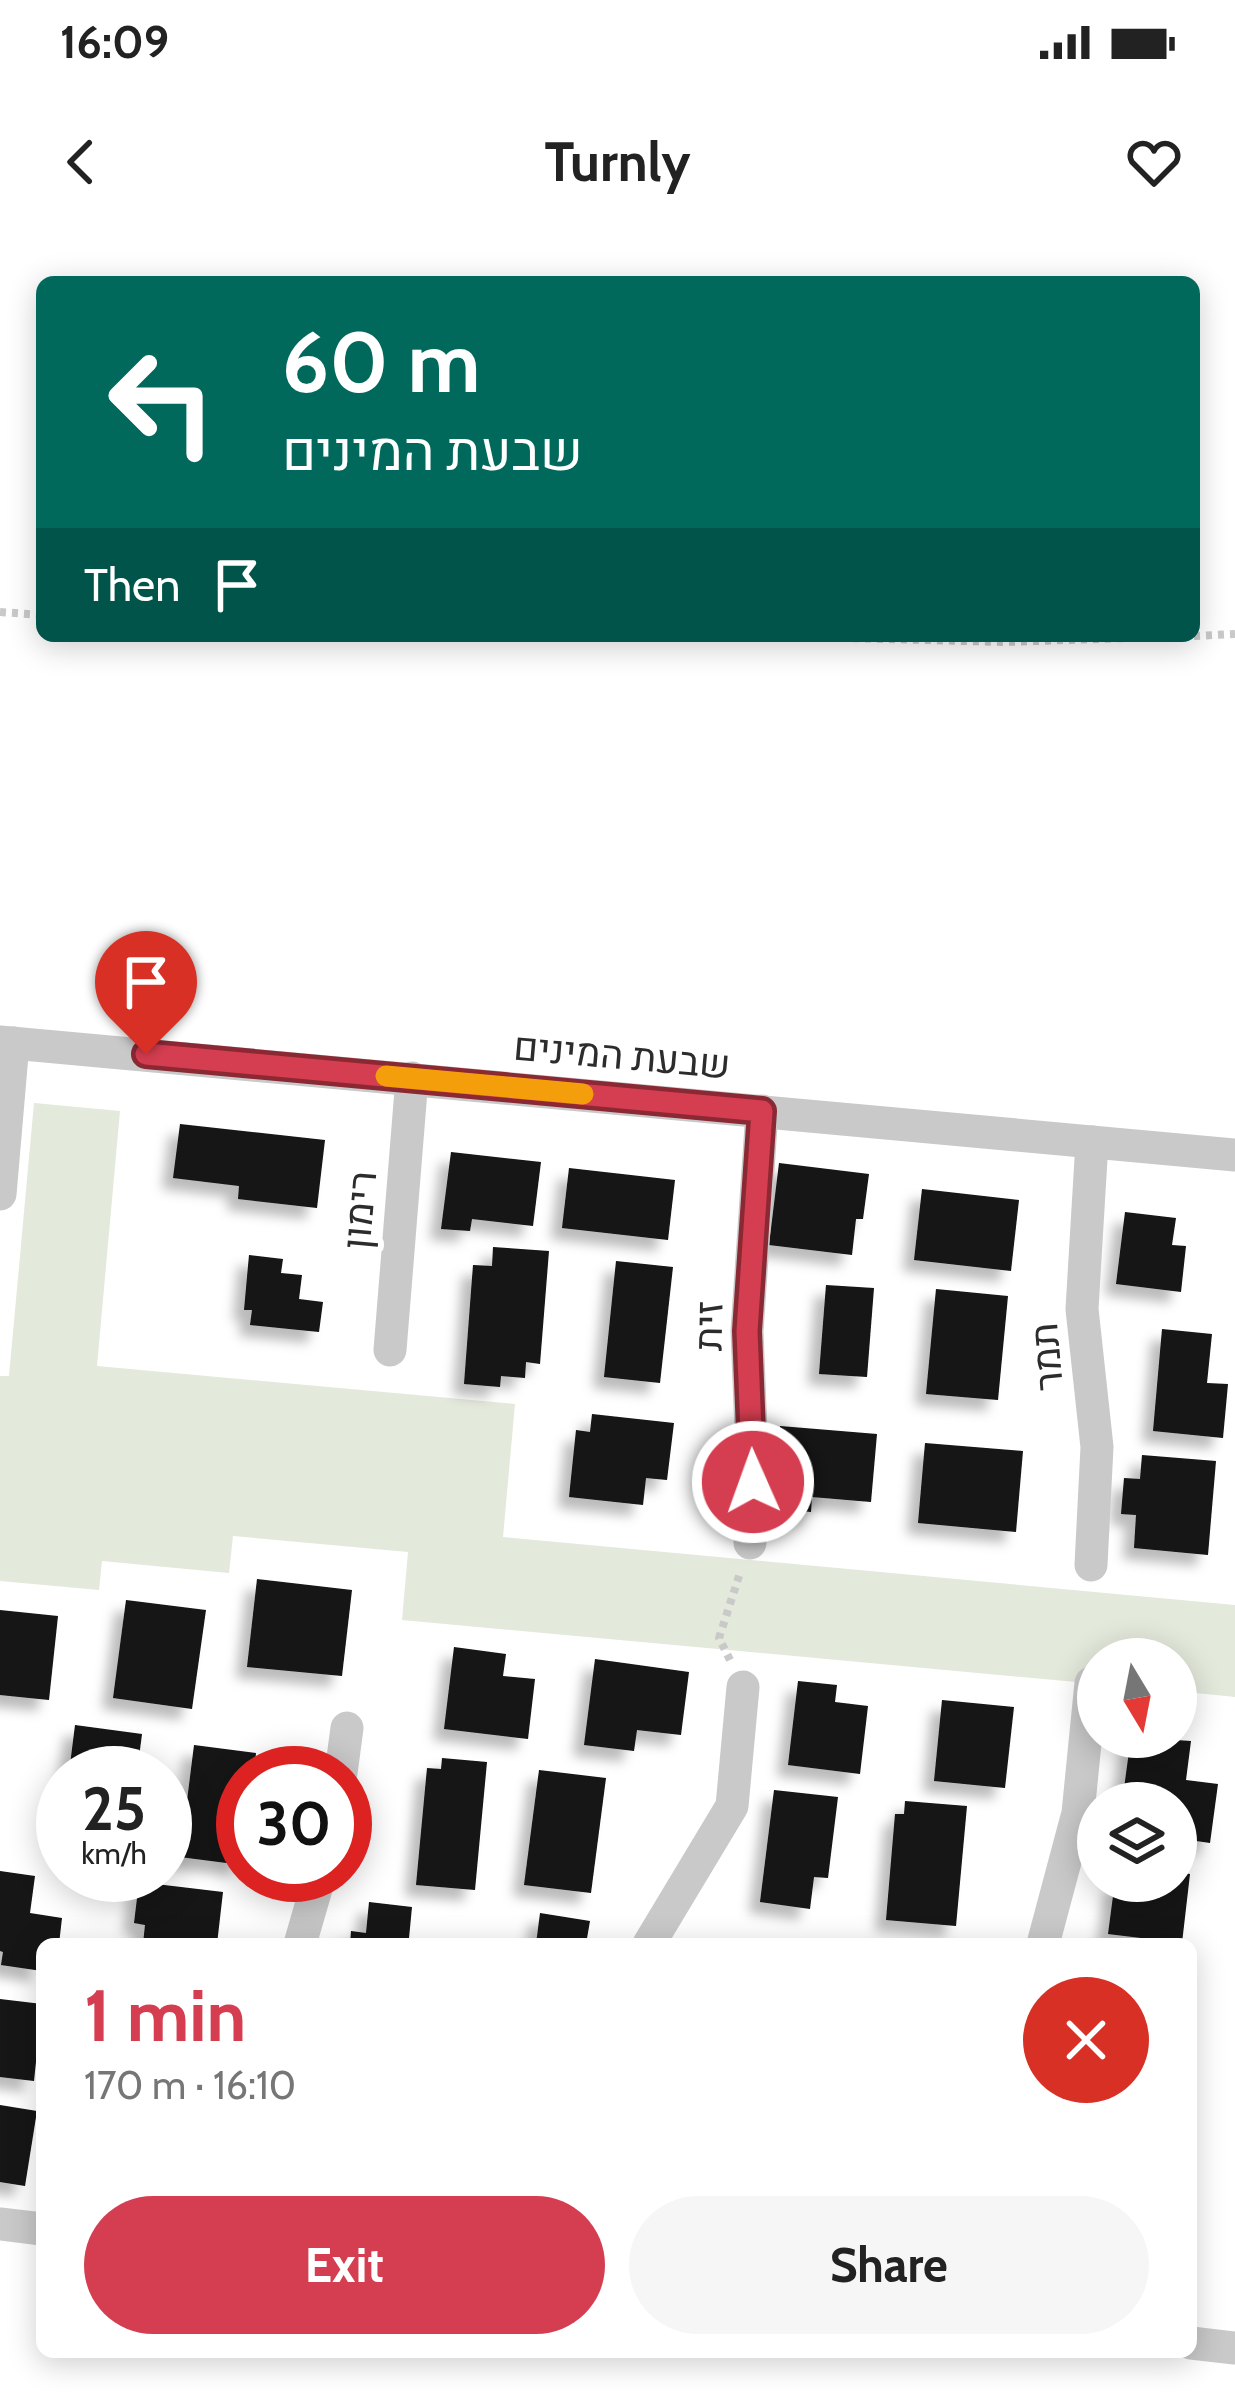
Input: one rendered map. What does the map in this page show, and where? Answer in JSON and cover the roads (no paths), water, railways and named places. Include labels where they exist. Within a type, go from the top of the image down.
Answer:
[{"type":"street","name":"שבעת המינים","points":[[7,1042],[1235,1155]]},
{"type":"street","points":[[0,1194],[7,1042]]},
{"type":"street","name":"רימון","points":[[390,1350],[412,1078]]},
{"type":"street","name":"זית","points":[[750,1543],[753,1482],[747,1331],[762,1111]]},
{"type":"street","name":"תמר","points":[[1091,1565],[1096,1447],[1082,1309],[1092,1142]]},
{"type":"street","points":[[653,1938],[732,1806],[743,1687]]},
{"type":"street","points":[[345,1746],[347,1728]]},
{"type":"street","points":[[1045,1938],[1078,1813],[1084,1758]]},
{"type":"street","points":[[302,1938],[312,1902]]},
{"type":"street","points":[[0,2224],[36,2228]]},
{"type":"street","points":[[1197,2344],[1235,2348]]}]
